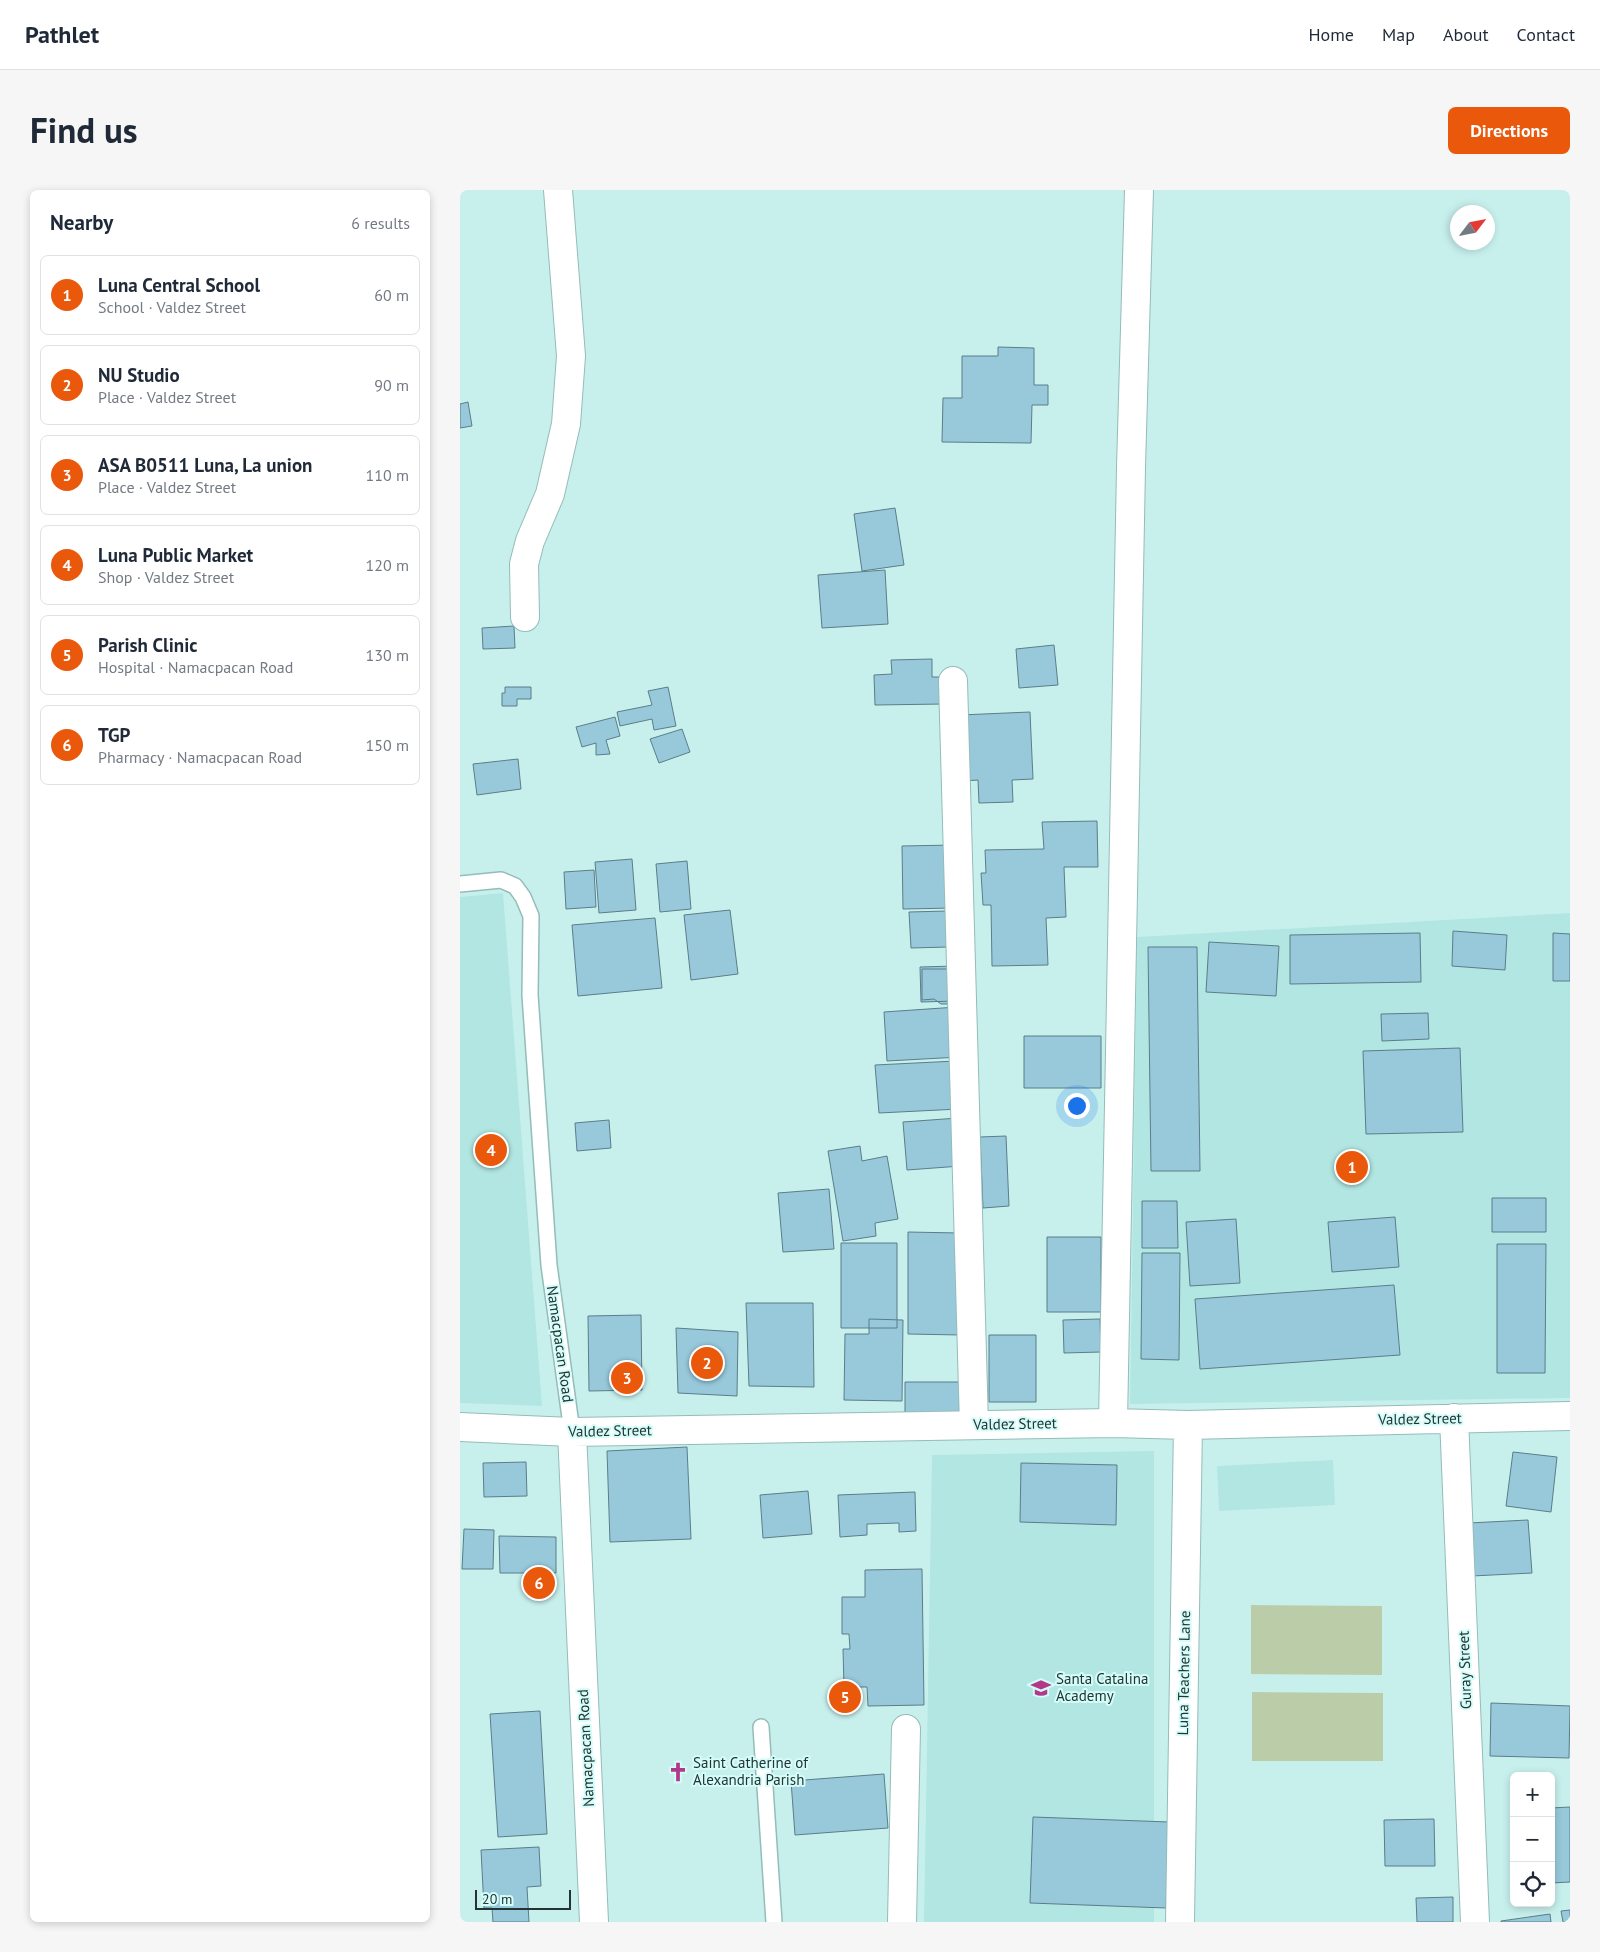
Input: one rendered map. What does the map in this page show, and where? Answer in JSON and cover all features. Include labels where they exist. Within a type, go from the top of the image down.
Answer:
[{"type":"street","points":[[524,617],[524,564],[530,541],[550,494],[566,424],[571,356],[558,190]]},
{"type":"street","points":[[1113,1423],[1131,477],[1139,190]]},
{"type":"street","points":[[953,681],[974,1425]]},
{"type":"street","name":"Valdez Street","points":[[460,1427],[572,1432],[1113,1423],[1188,1424],[1570,1416]]},
{"type":"street","name":"Guray Street","points":[[1454,1418],[1475,1922]]},
{"type":"street","name":"Luna Teachers Lane","points":[[1180,1922],[1188,1424]]},
{"type":"street","name":"Namacpacan Road","points":[[572,1432],[594,1922]]},
{"type":"street","points":[[902,1922],[906,1729]]},
{"type":"lane","name":"Namacpacan Road","points":[[460,884],[501,880],[515,886],[523,897],[531,916],[530,995],[549,1265],[572,1432]]},
{"type":"lane","points":[[761,1727],[774,1922]]},
{"type":"shaded area","points":[[503,893],[542,1406],[460,1403],[460,897]]},
{"type":"shaded area","points":[[1570,913],[1570,1398],[1130,1404],[1137,937]]},
{"type":"shaded area","name":"Santa Catalina Academy","points":[[1154,1451],[1154,1922],[924,1922],[932,1455]]},
{"type":"shaded area","points":[[1333,1460],[1335,1505],[1219,1511],[1217,1466]]},
{"type":"green space","points":[[1251,1605],[1382,1606],[1382,1675],[1251,1674]]},
{"type":"green space","points":[[1252,1692],[1383,1693],[1383,1761],[1252,1761]]},
{"type":"building","points":[[998,347],[1034,348],[1034,385],[1048,385],[1048,405],[1032,405],[1031,443],[942,442],[943,398],[962,398],[962,356],[998,356]]},
{"type":"building","points":[[468,402],[472,426],[460,428],[460,404]]},
{"type":"building","points":[[895,508],[904,565],[862,571],[854,514]]},
{"type":"building","points":[[885,570],[888,624],[822,628],[818,575]]},
{"type":"building","points":[[514,626],[515,648],[483,649],[482,628]]},
{"type":"building","points":[[1054,645],[1058,685],[1019,688],[1016,649]]},
{"type":"building","points":[[932,659],[932,677],[944,677],[944,704],[875,705],[874,675],[892,674],[891,660]]},
{"type":"building","points":[[505,687],[531,687],[531,699],[517,699],[517,706],[502,706],[502,693],[505,693]]},
{"type":"building","points":[[668,687],[676,726],[654,730],[652,719],[620,726],[617,712],[652,705],[648,691]]},
{"type":"building","points":[[1030,712],[1033,779],[1012,780],[1013,802],[979,803],[978,780],[963,781],[960,715]]},
{"type":"building","points":[[615,717],[620,736],[606,740],[610,754],[596,755],[596,743],[582,747],[576,727]]},
{"type":"building","points":[[682,729],[690,752],[659,763],[650,739]]},
{"type":"building","points":[[518,759],[521,789],[477,795],[473,764]]},
{"type":"building","points":[[1097,821],[1098,867],[1064,867],[1066,917],[1046,918],[1048,965],[992,966],[991,905],[983,905],[981,873],[986,873],[985,850],[1044,849],[1042,822]]},
{"type":"building","points":[[954,845],[955,908],[903,909],[902,846]]},
{"type":"building","points":[[632,859],[636,910],[599,913],[595,862]]},
{"type":"building","points":[[687,861],[691,909],[660,912],[656,864]]},
{"type":"building","points":[[594,870],[596,907],[566,909],[564,872]]},
{"type":"building","points":[[730,910],[738,974],[691,980],[684,915]]},
{"type":"building","points":[[947,911],[948,947],[911,948],[909,912]]},
{"type":"building","points":[[655,918],[662,988],[578,996],[572,925]]},
{"type":"building","points":[[1453,931],[1507,935],[1505,970],[1452,966]]},
{"type":"building","points":[[1420,933],[1421,982],[1290,984],[1290,935]]},
{"type":"building","points":[[1553,933],[1570,934],[1570,981],[1553,981]]},
{"type":"building","points":[[1209,942],[1279,946],[1276,996],[1206,992]]},
{"type":"building","points":[[1148,947],[1197,947],[1200,1171],[1151,1171]]},
{"type":"building","points":[[955,966],[957,1001],[921,1002],[920,967]]},
{"type":"building","points":[[922,969],[958,969],[959,1004],[941,1004],[934,999],[922,1000]]},
{"type":"building","points":[[957,1007],[960,1057],[887,1061],[884,1012]]},
{"type":"building","points":[[1428,1013],[1429,1039],[1382,1041],[1381,1014]]},
{"type":"building","points":[[1024,1036],[1101,1036],[1101,1088],[1024,1088]]},
{"type":"building","points":[[1460,1048],[1463,1132],[1366,1134],[1363,1051]]},
{"type":"building","points":[[956,1061],[959,1109],[879,1113],[875,1065]]},
{"type":"building","points":[[958,1118],[961,1166],[907,1170],[903,1122]]},
{"type":"building","points":[[609,1120],[611,1148],[577,1151],[575,1123]]},
{"type":"building","points":[[1006,1136],[1009,1206],[983,1208],[980,1137]]},
{"type":"building","points":[[860,1146],[862,1161],[887,1156],[898,1219],[875,1223],[876,1236],[843,1241],[828,1151]]},
{"type":"building","points":[[829,1189],[834,1249],[783,1252],[778,1193]]},
{"type":"building","points":[[1492,1198],[1546,1198],[1546,1232],[1492,1232]]},
{"type":"building","points":[[1142,1201],[1177,1201],[1178,1248],[1142,1248]]},
{"type":"building","points":[[1395,1217],[1399,1267],[1332,1272],[1328,1222]]},
{"type":"building","points":[[1236,1219],[1240,1283],[1190,1286],[1186,1222]]},
{"type":"building","points":[[908,1232],[959,1233],[960,1335],[908,1334]]},
{"type":"building","points":[[1047,1237],[1101,1237],[1101,1312],[1047,1312]]},
{"type":"building","points":[[841,1243],[897,1243],[897,1328],[841,1328]]},
{"type":"building","points":[[1497,1244],[1546,1244],[1545,1373],[1497,1373]]},
{"type":"building","points":[[1142,1253],[1180,1253],[1179,1360],[1141,1359]]},
{"type":"building","points":[[1394,1285],[1400,1355],[1200,1369],[1195,1299]]},
{"type":"building","points":[[746,1303],[813,1303],[814,1387],[749,1386]]},
{"type":"building","points":[[641,1315],[642,1390],[589,1391],[588,1316]]},
{"type":"building","points":[[869,1319],[903,1320],[902,1401],[844,1400],[845,1334],[869,1334]]},
{"type":"building","points":[[1100,1319],[1101,1352],[1064,1353],[1063,1320]]},
{"type":"building","points":[[676,1328],[738,1332],[737,1396],[678,1393]]},
{"type":"building","points":[[989,1335],[1036,1335],[1036,1402],[989,1402]]},
{"type":"building","points":[[905,1382],[962,1382],[962,1413],[905,1413]]},
{"type":"building","points":[[687,1447],[691,1539],[610,1542],[607,1451]]},
{"type":"building","points":[[1513,1452],[1557,1457],[1551,1512],[1506,1506]]},
{"type":"building","points":[[526,1462],[527,1496],[484,1497],[483,1463]]},
{"type":"building","points":[[1021,1463],[1117,1465],[1116,1525],[1020,1522]]},
{"type":"building","points":[[808,1491],[812,1534],[763,1538],[760,1495]]},
{"type":"building","points":[[915,1492],[916,1531],[899,1532],[899,1523],[867,1524],[867,1535],[840,1537],[838,1495]]},
{"type":"building","points":[[1528,1520],[1532,1573],[1472,1576],[1469,1523]]},
{"type":"building","points":[[464,1529],[494,1530],[493,1569],[462,1569]]},
{"type":"building","points":[[499,1536],[556,1537],[556,1573],[500,1573]]},
{"type":"building","points":[[922,1569],[924,1705],[868,1706],[867,1687],[844,1687],[843,1649],[850,1649],[849,1634],[842,1634],[842,1597],[865,1597],[865,1570]]},
{"type":"building","points":[[1491,1703],[1570,1706],[1569,1758],[1490,1756]]},
{"type":"building","points":[[540,1711],[547,1834],[498,1837],[490,1714]]},
{"type":"building","points":[[884,1774],[888,1828],[795,1835],[791,1781]]},
{"type":"building","points":[[1570,1807],[1570,1882],[1555,1883],[1555,1808]]},
{"type":"building","points":[[1033,1817],[1169,1822],[1166,1908],[1030,1903]]},
{"type":"building","points":[[1434,1819],[1435,1866],[1385,1866],[1384,1820]]},
{"type":"building","points":[[539,1847],[541,1886],[527,1887],[529,1922],[493,1922],[492,1908],[484,1908],[481,1850]]},
{"type":"building","points":[[1453,1897],[1453,1922],[1417,1922],[1416,1898]]},
{"type":"building","points":[[1570,1910],[1570,1922],[1563,1922],[1561,1911]]},
{"type":"building","points":[[1550,1914],[1551,1922],[1501,1922],[1501,1921]]},
{"type":"place","name":"Luna Public Market","points":[[491,1150]]},
{"type":"place","name":"Luna Central School","points":[[1352,1167]]},
{"type":"place","name":"NU Studio","points":[[707,1363]]},
{"type":"place","name":"ASA B0511 Luna, La union","points":[[627,1378]]},
{"type":"place","name":"TGP","points":[[539,1583]]},
{"type":"place","name":"Santa Catalina Academy","points":[[1041,1688]]},
{"type":"place","name":"Parish Clinic","points":[[845,1697]]},
{"type":"place","name":"Saint Catherine of Alexandria Parish","points":[[678,1772]]}]
